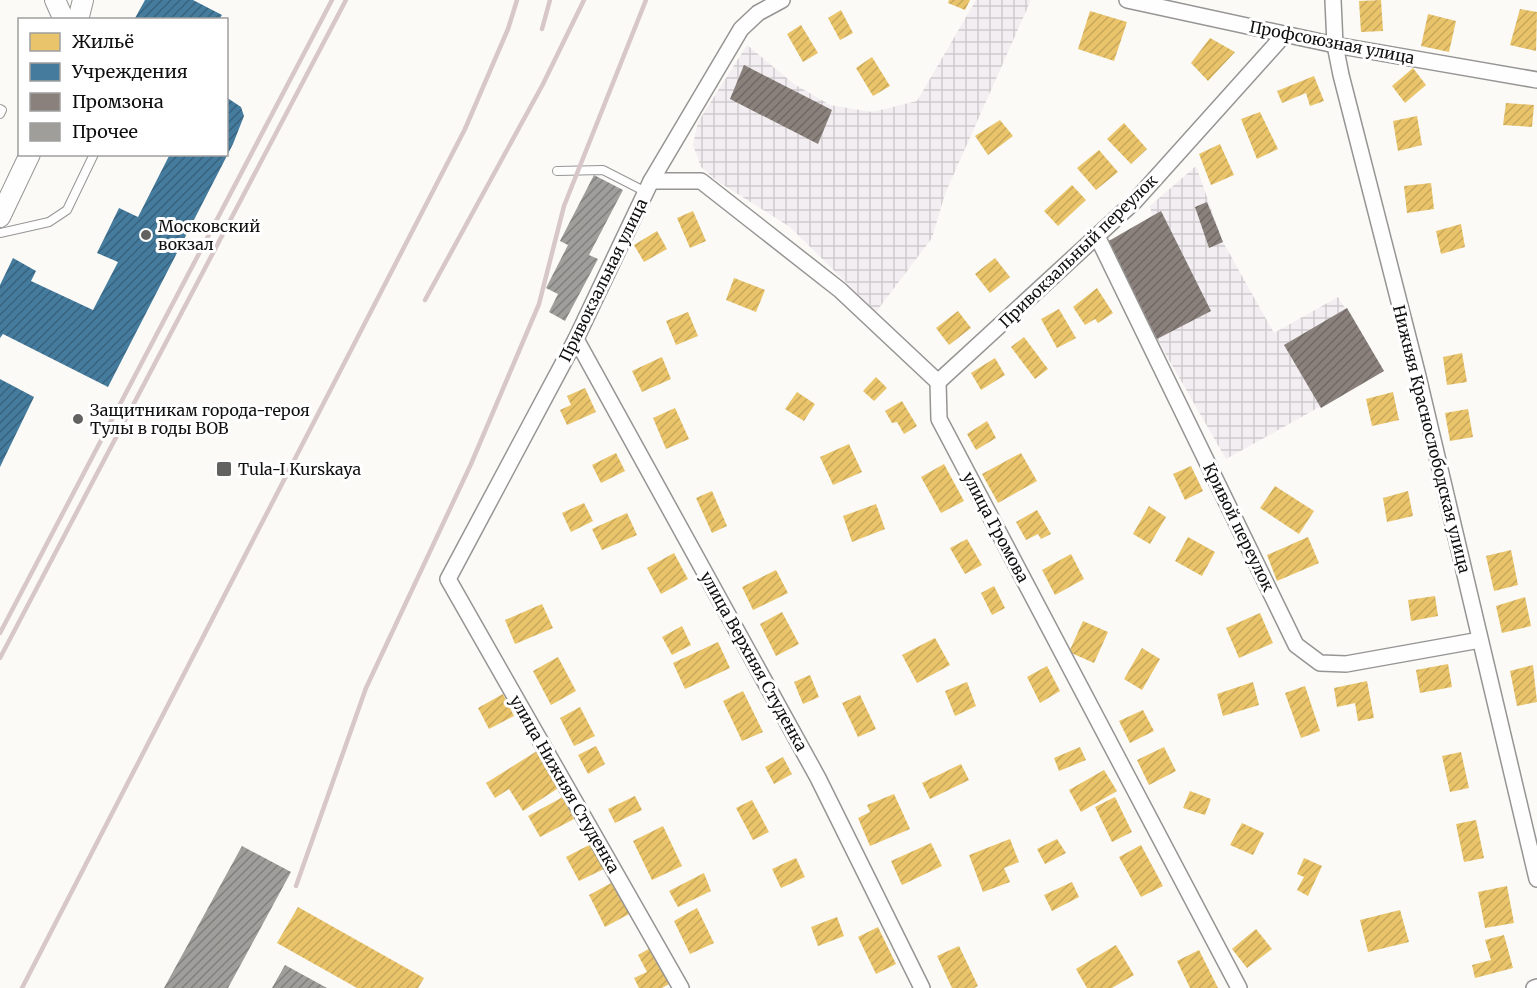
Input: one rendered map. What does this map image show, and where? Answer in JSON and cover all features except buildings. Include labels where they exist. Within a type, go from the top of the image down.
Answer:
[{"type":"street","points":[[55,0],[63,18]]},
{"type":"street","points":[[78,18],[83,0]]},
{"type":"street","name":"Привокзальная улица","points":[[448,579],[576,339],[649,186],[741,29],[758,13],[782,0]]},
{"type":"street","name":"Профсоюзная улица","points":[[1127,0],[1335,45],[1537,80]]},
{"type":"street","name":"Нижняя Краснослободская улица","points":[[1333,0],[1335,45],[1537,879]]},
{"type":"street","name":"Привокзальный переулок","points":[[938,382],[1135,201],[1285,34]]},
{"type":"street","points":[[0,217],[29,156]]},
{"type":"street","points":[[649,186],[701,181],[840,290],[938,382]]},
{"type":"street","name":"Кривой переулок","points":[[1097,236],[1296,645],[1320,663],[1346,664],[1480,640]]},
{"type":"street","name":"улица Верхняя Cтуденка","points":[[576,339],[818,778],[922,988]]},
{"type":"street","name":"улица Громова","points":[[938,382],[939,419],[1239,988]]},
{"type":"street","name":"улица Нижняя Cтуденкa","points":[[448,579],[681,988]]},
{"type":"lane","points":[[0,109],[0,114]]},
{"type":"lane","points":[[0,233],[49,222],[67,210],[93,156]]},
{"type":"lane","points":[[557,171],[603,170],[649,186]]},
{"type":"shaded area","points":[[976,0],[1031,0],[945,194],[932,238],[876,312],[790,227],[717,181],[701,167],[693,145],[698,122],[747,45],[794,84],[830,105],[872,112],[917,101]]},
{"type":"shaded area","points":[[1196,166],[1223,242],[1274,333],[1338,297],[1384,371],[1226,459],[1157,339],[1107,242],[1152,216],[1150,206]]},
{"type":"railway","points":[[0,633],[332,0]]},
{"type":"railway","points":[[0,658],[346,0]]},
{"type":"railway","points":[[22,988],[465,129],[508,29],[517,0]]},
{"type":"railway","points":[[542,29],[550,0]]},
{"type":"railway","points":[[425,300],[543,84],[584,0]]},
{"type":"railway","points":[[296,886],[366,688],[471,464],[539,304],[564,206],[646,0]]},
{"type":"place","name":"Московский вокзал","points":[[146,235]]},
{"type":"place","name":"Защитникам города-героя Тулы в годы ВОВ","points":[[78,419]]},
{"type":"place","name":"Tula-I Kurskaya","points":[[224,469]]}]
